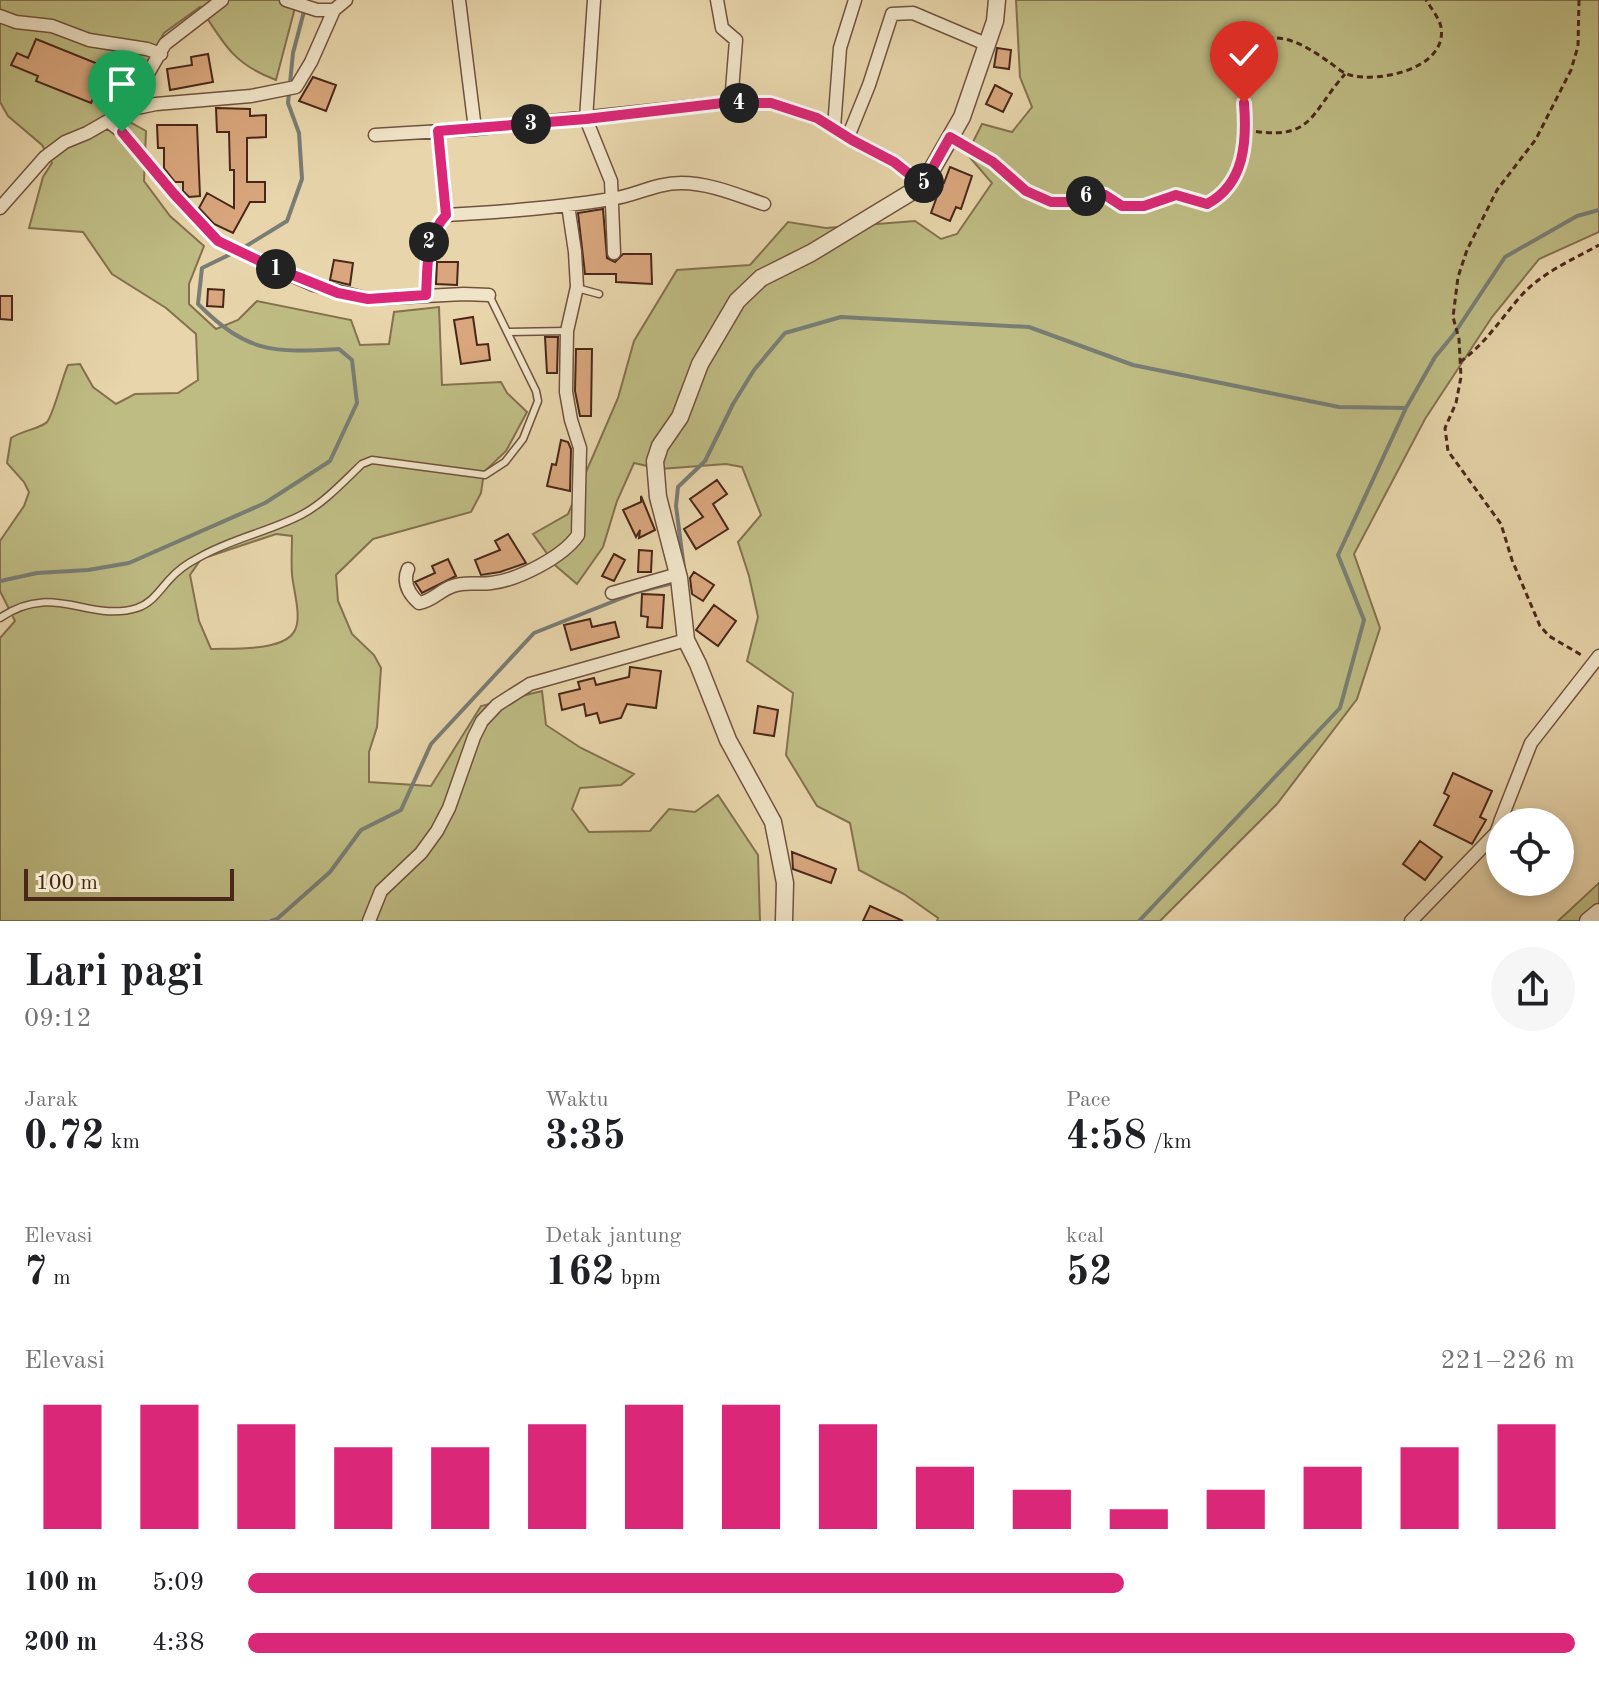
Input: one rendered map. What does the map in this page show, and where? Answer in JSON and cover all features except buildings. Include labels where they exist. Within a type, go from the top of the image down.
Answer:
[{"type":"street","points":[[127,110],[165,44],[222,0]]},
{"type":"street","points":[[0,208],[45,157],[65,142],[127,110],[156,104],[251,96],[290,88],[311,62],[334,10],[346,0]]},
{"type":"street","points":[[459,0],[475,129]]},
{"type":"street","points":[[594,0],[586,119],[611,181],[614,253]]},
{"type":"street","points":[[717,0],[722,28],[736,40],[731,103]]},
{"type":"street","points":[[834,128],[840,48],[855,0]]},
{"type":"street","points":[[784,921],[785,883],[773,822],[728,740],[686,640],[679,580],[658,497],[655,461],[660,446],[680,417],[687,391],[737,301],[761,278],[836,238],[923,185],[962,117],[995,21],[997,0]]},
{"type":"street","points":[[291,2],[317,10],[334,10]]},
{"type":"street","points":[[848,137],[892,14],[913,13],[986,44]]},
{"type":"street","points":[[0,16],[16,22],[52,26],[89,40],[161,54]]},
{"type":"street","points":[[375,135],[475,129],[731,103],[771,103],[817,118],[894,162],[923,185]]},
{"type":"street","points":[[108,121],[122,132],[218,241],[247,255],[338,293],[368,299],[489,295]]},
{"type":"street","points":[[438,131],[446,215]]},
{"type":"street","points":[[426,295],[429,243],[437,225],[446,215],[568,205],[632,195],[649,187],[684,183],[714,187],[764,204]]},
{"type":"street","points":[[408,569],[405,577],[407,588],[419,603],[425,602],[450,586],[491,583],[545,563],[571,545],[578,535],[580,448],[566,392],[567,331],[577,288],[568,205]]},
{"type":"street","points":[[612,593],[679,580]]},
{"type":"street","points":[[369,921],[381,891],[421,853],[437,831],[449,808],[474,737],[482,721],[497,705],[530,684],[686,640]]},
{"type":"street","points":[[1506,808],[1531,743],[1599,656]]},
{"type":"street","points":[[1411,921],[1486,843]]},
{"type":"street","points":[[1588,921],[1599,912]]},
{"type":"lane","points":[[577,288],[599,294]]},
{"type":"lane","points":[[0,618],[42,601],[61,601],[95,610],[123,611],[140,607],[156,597],[171,578],[199,557],[304,514],[362,464],[372,460],[485,475],[505,462],[523,439],[538,401],[489,295]]},
{"type":"lane","points":[[508,332],[567,331]]},
{"type":"path","points":[[950,137],[993,162],[1026,191],[1051,202],[1072,202],[1098,194],[1122,206],[1144,206],[1176,195],[1207,204],[1219,198],[1235,177],[1243,158],[1245,83],[1255,41],[1267,37],[1294,41],[1352,76],[1392,75],[1413,70],[1433,55],[1441,38],[1441,25],[1426,0]]},
{"type":"path","points":[[1579,0],[1578,46],[1571,70],[1536,139],[1497,190],[1467,250],[1458,277],[1453,317],[1459,339],[1460,362],[1456,403],[1445,428],[1448,451],[1501,524],[1512,560],[1540,626],[1549,636],[1583,655],[1590,667]]},
{"type":"path","points":[[1246,130],[1267,134],[1300,128],[1323,108],[1330,91],[1345,74]]},
{"type":"path","points":[[1460,362],[1476,351],[1521,296],[1543,277],[1599,245]]},
{"type":"shaded area","points":[[0,0],[297,0],[276,80],[239,60],[200,7],[164,33],[140,77],[110,111],[146,131],[144,181],[170,216],[204,246],[189,284],[189,304],[216,329],[238,320],[257,301],[351,320],[360,345],[389,344],[394,312],[439,307],[442,385],[501,382],[507,393],[527,412],[506,451],[484,472],[481,493],[471,512],[373,539],[336,575],[338,601],[352,634],[374,655],[381,668],[377,727],[369,752],[369,782],[431,786],[481,706],[542,691],[546,725],[581,748],[634,774],[621,785],[580,788],[572,809],[589,832],[650,831],[669,809],[695,812],[718,795],[758,855],[760,921],[0,921],[0,638],[15,621],[0,591],[0,541],[24,506],[29,492],[7,463],[11,438],[47,422],[68,365],[80,364],[93,387],[116,404],[135,394],[178,393],[198,380],[196,334],[166,308],[112,274],[83,232],[29,228],[43,177],[52,163],[42,145],[8,116],[0,102]],"holes":[[[276,534],[292,536],[292,574],[297,610],[295,630],[289,637],[269,645],[211,649],[199,621],[190,575],[201,559]]]},
{"type":"shaded area","points":[[1016,0],[1599,0],[1599,232],[1539,259],[1492,317],[1425,419],[1354,554],[1380,628],[1357,699],[1277,804],[1160,921],[937,921],[938,918],[904,894],[859,870],[850,823],[817,806],[786,755],[793,693],[747,661],[758,617],[738,542],[761,515],[742,467],[726,464],[660,469],[634,463],[617,501],[603,547],[577,584],[556,566],[533,534],[568,514],[618,398],[634,341],[677,270],[750,265],[788,222],[826,228],[915,221],[941,239],[957,234],[992,183],[967,154],[982,124],[1012,132],[1032,107],[1020,77]]},
{"type":"shaded area","points":[[1599,883],[1599,921],[1558,921]]},
{"type":"waterway","points":[[243,248],[287,221],[302,179],[299,133],[288,103],[293,53],[307,0]]},
{"type":"waterway","points":[[1139,921],[1340,708],[1364,620],[1338,555],[1406,408],[1435,357],[1505,257],[1577,216],[1599,210]]},
{"type":"waterway","points":[[0,581],[37,573],[88,570],[129,563],[265,503],[330,461],[357,403],[352,360],[339,349],[296,351],[262,346],[247,341],[215,320],[198,304],[202,268],[235,252]]},
{"type":"waterway","points":[[684,568],[676,506],[678,487],[705,461],[754,370],[785,333],[841,317],[1029,327],[1133,365],[1339,407],[1406,408]]},
{"type":"waterway","points":[[271,921],[330,872],[361,830],[401,810],[431,744],[534,633],[637,592],[673,583]]},
{"type":"route","points":[[122,132],[218,241],[338,293],[368,299],[409,298],[426,295],[429,243],[432,233],[446,215],[438,131],[586,119],[723,103],[771,103],[817,118],[894,162],[923,185],[950,137],[993,162],[1026,191],[1051,202],[1072,202],[1098,194],[1122,206],[1144,206],[1176,195],[1207,204],[1219,198],[1228,188],[1243,158],[1246,130],[1244,103]]}]
